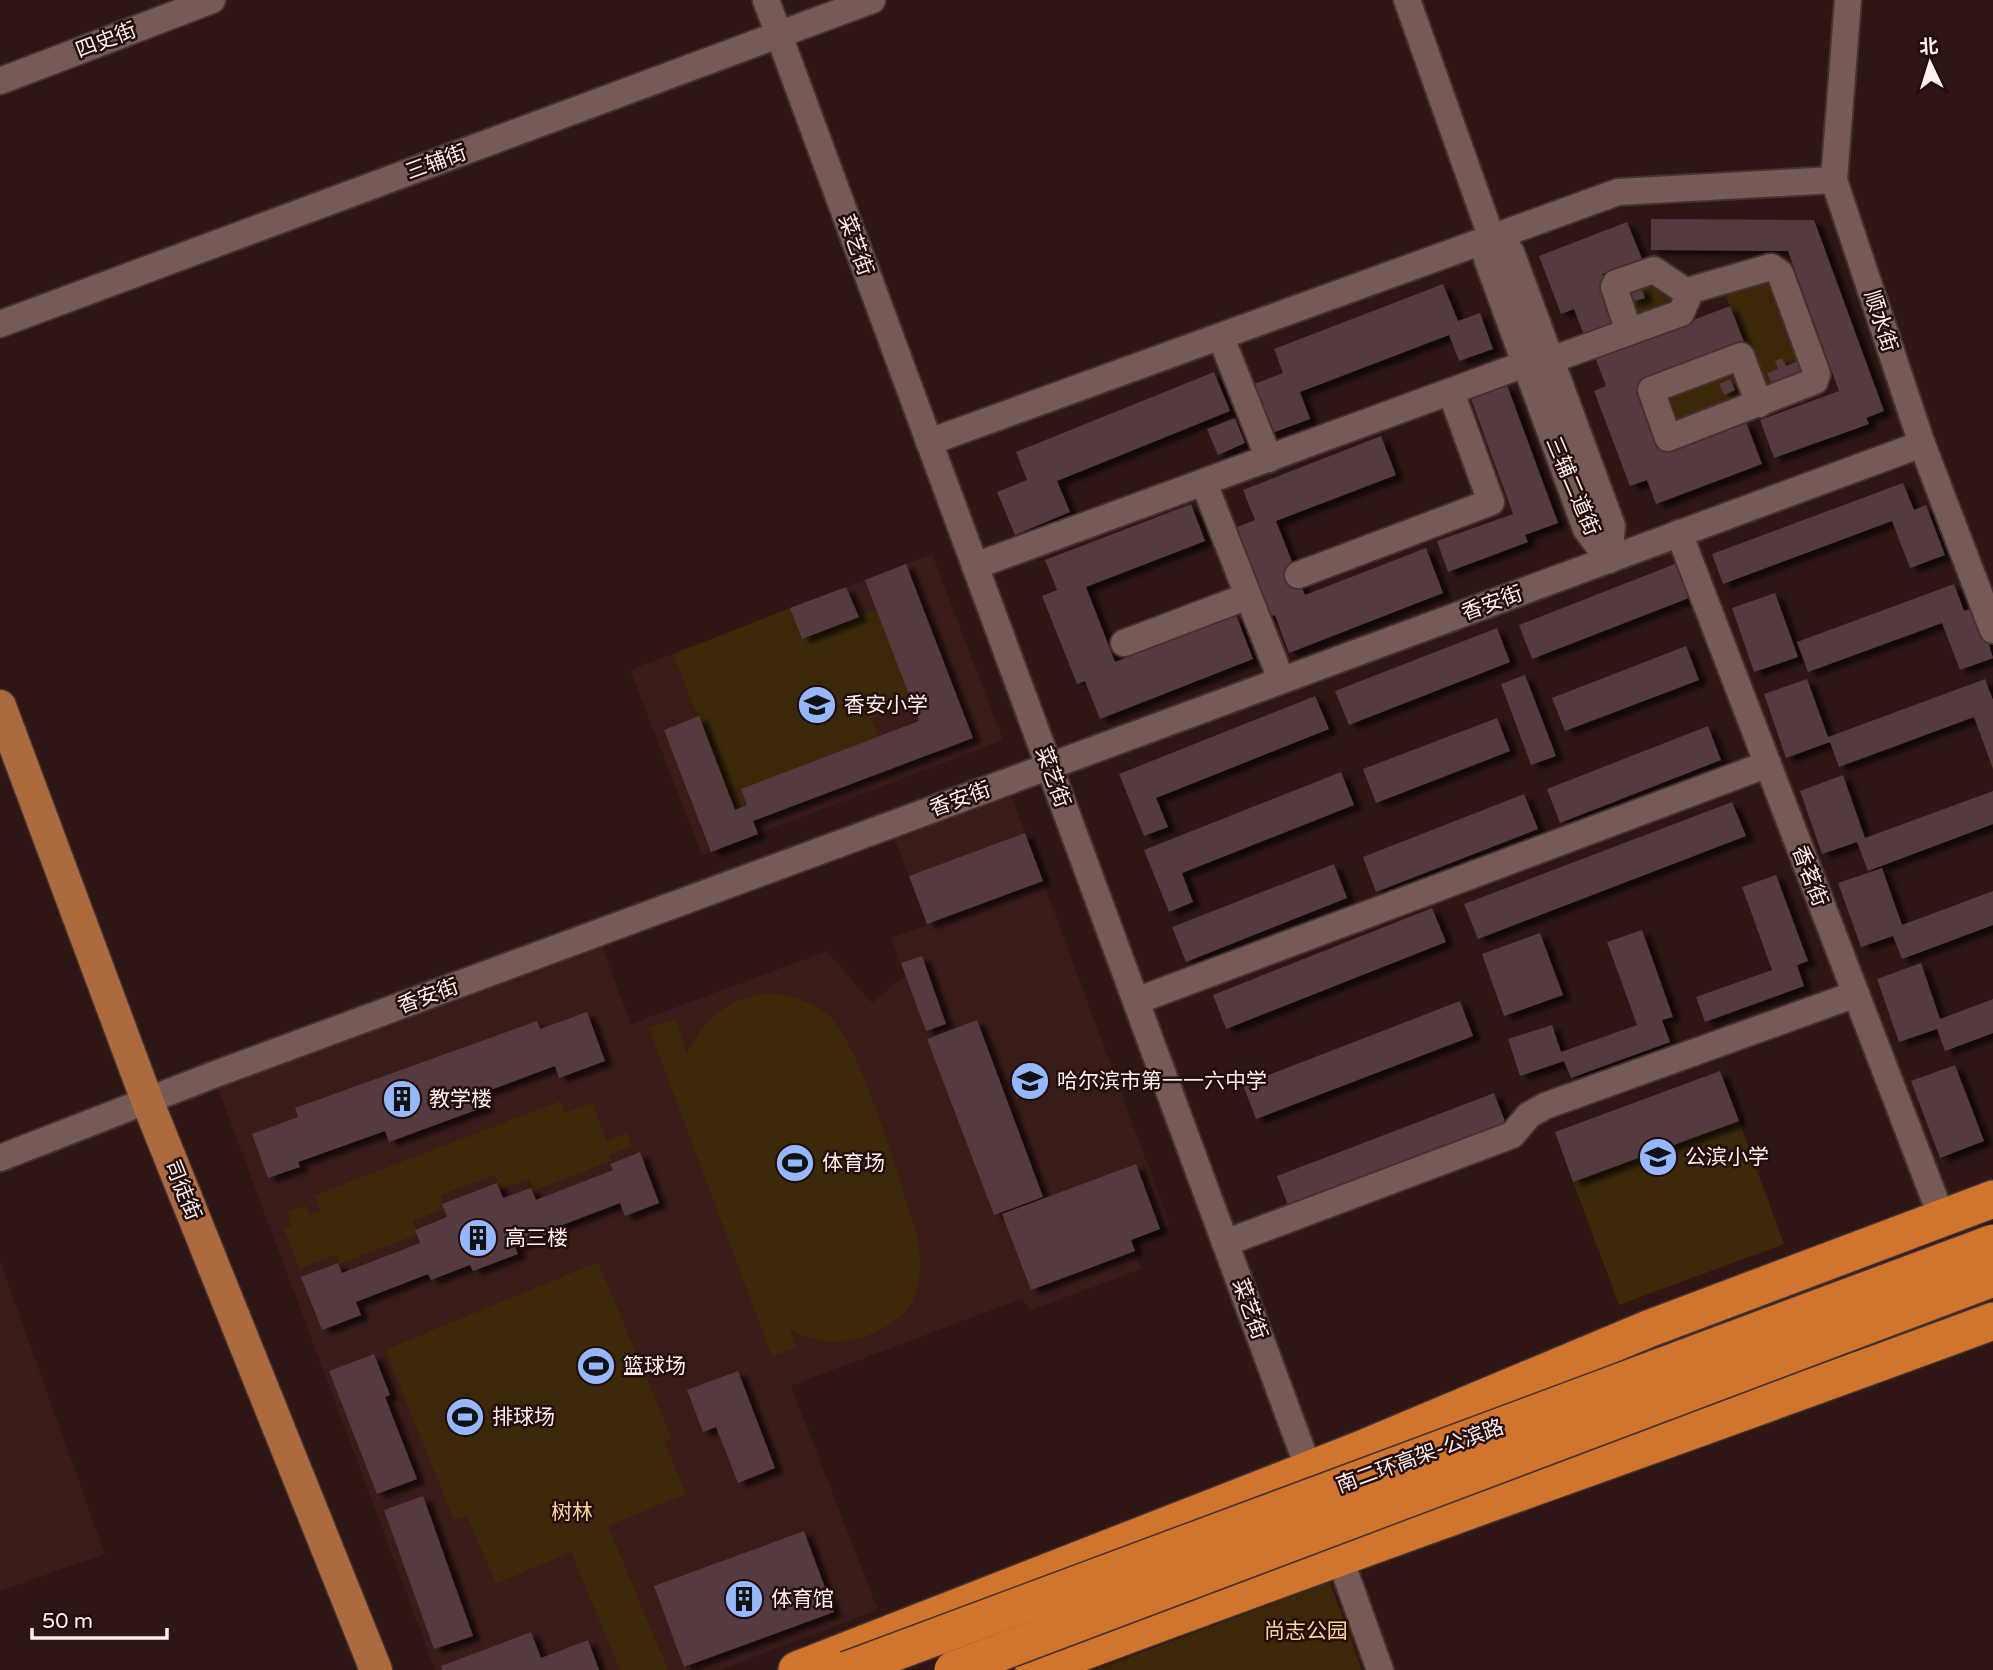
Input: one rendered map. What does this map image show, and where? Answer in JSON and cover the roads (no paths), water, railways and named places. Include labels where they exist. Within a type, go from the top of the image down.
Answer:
[{"type":"highway","points":[[797,1670],[1309,1470],[1717,1303],[1993,1199]]},
{"type":"highway","points":[[1663,1366],[1942,1218]]},
{"type":"highway","name":"南二环高架-公滨路","points":[[847,1670],[1993,1243]]},
{"type":"highway","name":"南二环高架-公滨路","points":[[953,1670],[1993,1278]]},
{"type":"highway","points":[[1717,1303],[1756,1409]]},
{"type":"highway","points":[[1034,1670],[1338,1555],[1756,1409],[1993,1321]]},
{"type":"highway","points":[[1380,1510],[1691,1432]]},
{"type":"main road","name":"司徒街","points":[[0,706],[148,1103],[376,1670]]},
{"type":"street","name":"四史街","points":[[0,81],[212,0]]},
{"type":"street","name":"菜艺街","points":[[766,0],[1381,1670]]},
{"type":"street","name":"三辅街","points":[[0,324],[872,0]]},
{"type":"street","name":"三辅二道街","points":[[1407,0],[1491,236],[1511,252],[1538,362],[1612,526],[1609,560]]},
{"type":"street","name":"顺水街","points":[[1848,0],[1834,180],[1922,444],[1993,630]]},
{"type":"street","points":[[929,442],[1618,192],[1834,180]]},
{"type":"street","points":[[1688,293],[1767,267],[1780,272],[1817,377],[1812,383],[1759,404]]},
{"type":"street","points":[[1629,332],[1614,288],[1616,283],[1654,270],[1688,293]]},
{"type":"street","points":[[975,566],[1451,392],[1683,312],[1688,293]]},
{"type":"street","points":[[1226,350],[1269,459]]},
{"type":"street","points":[[1298,575],[1491,502],[1451,392]]},
{"type":"street","name":"香安街","points":[[0,1158],[225,1071],[1922,444]]},
{"type":"street","points":[[1204,482],[1277,669]]},
{"type":"street","name":"香茗街","points":[[1679,534],[1942,1218]]},
{"type":"street","points":[[1124,643],[1248,596]]},
{"type":"street","points":[[1136,1002],[1768,764]]},
{"type":"street","points":[[1225,1243],[1512,1135],[1529,1115],[1545,1106],[1856,994]]},
{"type":"place","name":"香安小学","points":[[817,705]]},
{"type":"place","name":"哈尔滨市第一一六中学","points":[[1030,1081]]},
{"type":"place","name":"教学楼","points":[[402,1099]]},
{"type":"place","name":"公滨小学","points":[[1658,1157]]},
{"type":"place","name":"体育场","points":[[795,1163]]},
{"type":"place","name":"高三楼","points":[[478,1238]]},
{"type":"place","name":"篮球场","points":[[596,1366]]},
{"type":"place","name":"排球场","points":[[465,1417]]},
{"type":"place","name":"体育馆","points":[[744,1599]]},
{"type":"park label","name":"树林","points":[[572,1512]]},
{"type":"park label","name":"尚志公园","points":[[1306,1631]]}]
